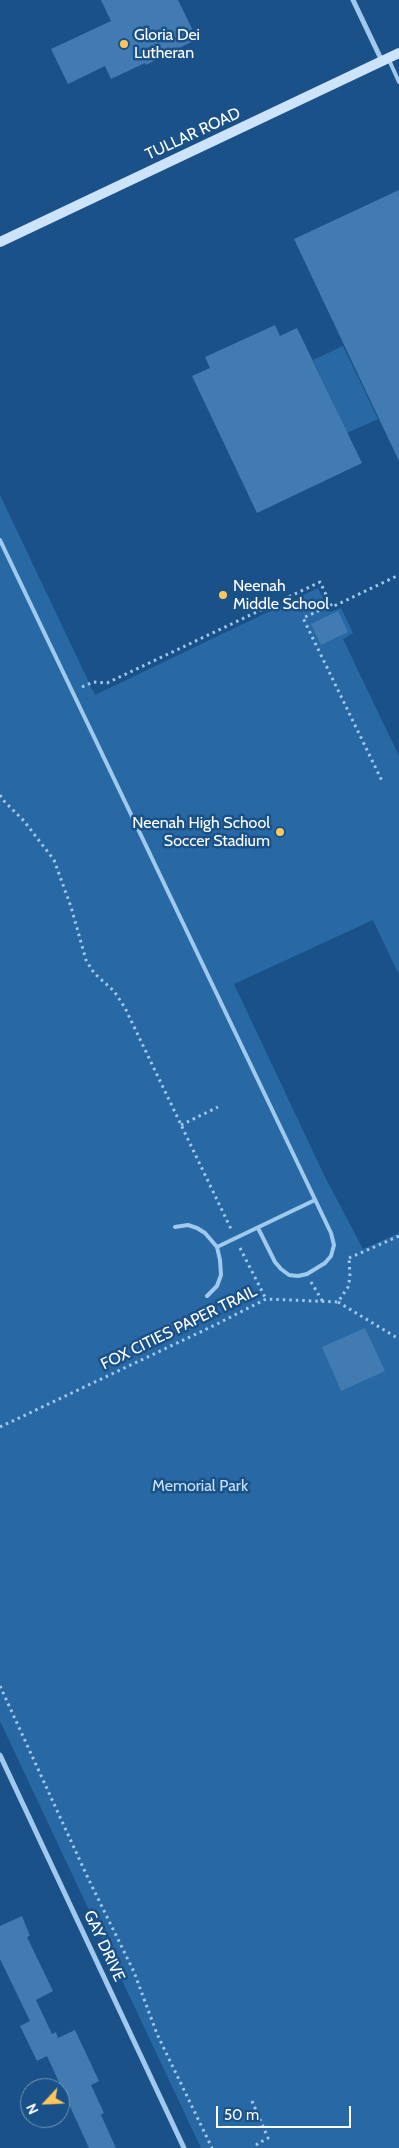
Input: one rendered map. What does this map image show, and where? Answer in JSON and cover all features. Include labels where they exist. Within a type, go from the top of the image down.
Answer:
[{"type":"main road","name":"TULLAR ROAD","points":[[0,242],[399,53]]},
{"type":"street","points":[[353,0],[385,60]]},
{"type":"street","name":"GAY DRIVE","points":[[0,1755],[184,2148]]},
{"type":"lane","points":[[385,60],[399,82]]},
{"type":"lane","points":[[0,540],[331,1233],[334,1245],[331,1256],[326,1263],[307,1274],[289,1275],[281,1270],[258,1228]]},
{"type":"lane","points":[[217,1247],[314,1200]]},
{"type":"lane","points":[[175,1227],[188,1226],[197,1228],[205,1233],[217,1247],[221,1275],[216,1286],[207,1296]]},
{"type":"path","points":[[383,783],[303,618],[331,605],[332,607],[399,575]]},
{"type":"path","points":[[72,692],[93,682],[107,684],[320,582],[331,605]]},
{"type":"path","points":[[0,795],[24,821],[54,860],[71,908],[86,960],[94,974],[114,991],[125,1008],[235,1239],[266,1299]]},
{"type":"path","points":[[181,1125],[218,1107]]},
{"type":"path","points":[[399,1236],[349,1258],[350,1277],[348,1287],[338,1302],[399,1339]]},
{"type":"path","points":[[307,1274],[324,1303]]},
{"type":"path","name":"FOX CITIES PAPER TRAIL","points":[[0,1427],[266,1299],[324,1303],[338,1302]]},
{"type":"path","points":[[0,1686],[87,1876],[134,1972],[157,2034],[212,2148]]},
{"type":"path","points":[[252,2101],[268,2138],[257,2144],[257,2148]]},
{"type":"green space","points":[[343,346],[378,419],[347,433],[313,360]]},
{"type":"green space","name":"Memorial Park","points":[[0,495],[95,695],[318,588],[330,612],[341,608],[353,633],[343,639],[399,756],[399,975],[373,920],[234,984],[325,1177],[363,1249],[399,1233],[399,2148],[201,2148],[0,1721]]},
{"type":"building","name":"Gloria Dei Lutheran","points":[[101,0],[178,0],[197,39],[146,65],[145,63],[111,79],[105,66],[68,84],[51,49],[111,21]]},
{"type":"building","points":[[399,190],[399,461],[294,239]]},
{"type":"building","points":[[275,325],[280,336],[297,328],[362,463],[257,513],[192,376],[210,368],[205,357]]},
{"type":"building","points":[[338,611],[348,632],[321,645],[311,624]]},
{"type":"building","points":[[365,1328],[385,1371],[341,1391],[322,1347]]},
{"type":"building","points":[[22,1916],[30,1936],[27,1937],[53,1991],[36,2000],[52,2034],[56,2032],[58,2038],[75,2030],[99,2081],[91,2085],[104,2113],[101,2115],[116,2148],[89,2148],[70,2106],[70,2078],[57,2078],[47,2056],[37,2061],[20,2026],[30,2021],[0,1959],[0,1926]]},
{"type":"place","name":"Gloria Dei Lutheran","points":[[124,44]]},
{"type":"place","name":"Neenah Middle School","points":[[223,595]]},
{"type":"place","name":"Neenah High School Soccer Stadium","points":[[280,832]]}]
